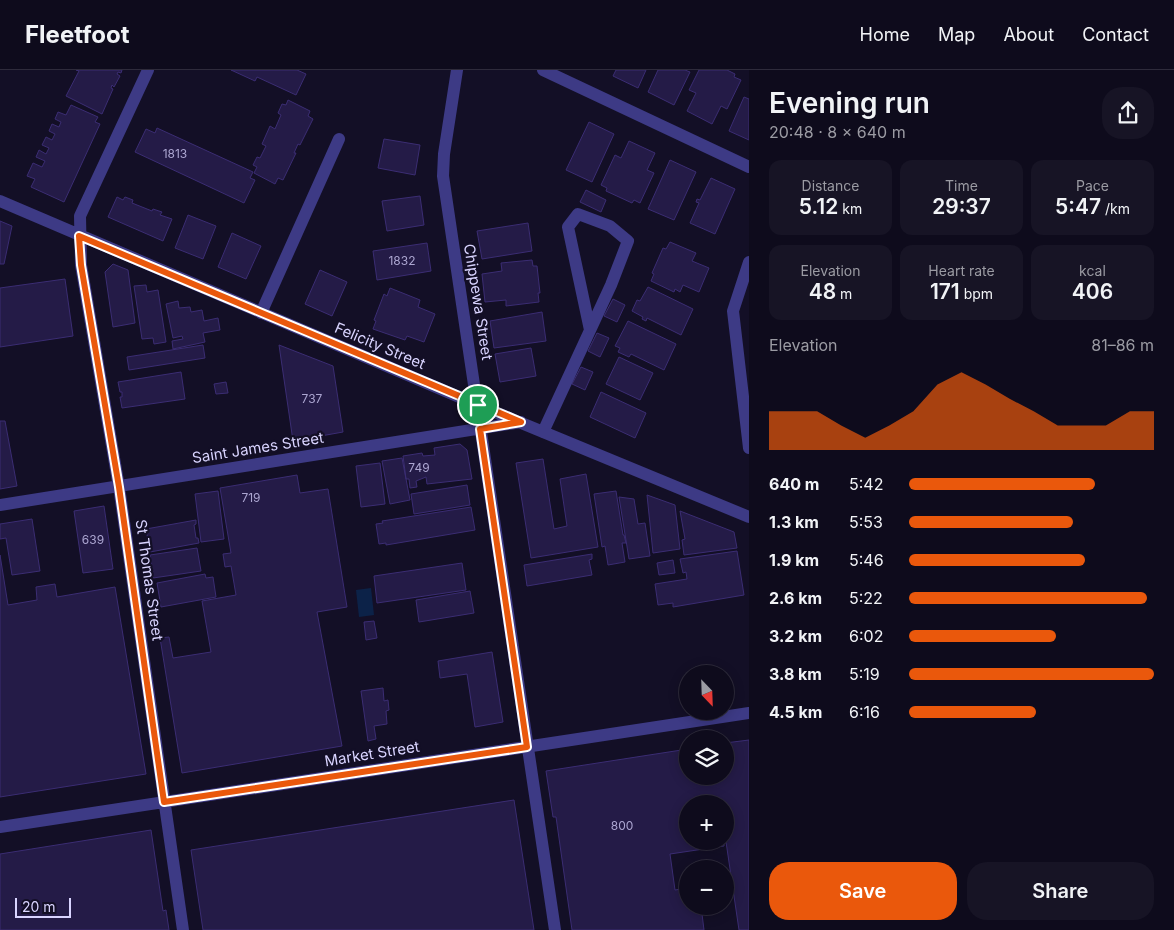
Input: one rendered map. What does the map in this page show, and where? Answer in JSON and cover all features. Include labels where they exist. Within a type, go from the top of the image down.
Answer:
[{"type":"street","name":"St Thomas Street","points":[[148,70],[80,216],[79,236],[81,265],[119,487],[183,930]]},
{"type":"street","name":"Chippewa Street","points":[[457,70],[442,176],[478,405],[480,429],[555,930]]},
{"type":"street","points":[[543,70],[749,167]]},
{"type":"street","points":[[261,313],[339,139]]},
{"type":"street","name":"Felicity Street","points":[[0,201],[478,405],[749,517]]},
{"type":"street","points":[[543,432],[611,285],[628,241],[610,226],[578,214],[568,227],[590,330]]},
{"type":"street","points":[[749,262],[733,311],[749,448]]},
{"type":"street","name":"Saint James Street","points":[[0,505],[521,422]]},
{"type":"street","name":"Market Street","points":[[0,827],[749,712]]},
{"type":"water","points":[[371,588],[374,615],[359,617],[356,590]]},
{"type":"building","points":[[76,70],[122,70],[121,73],[118,72],[117,74],[120,76],[114,87],[112,85],[111,88],[113,89],[102,114],[66,96],[79,71]]},
{"type":"building","points":[[231,70],[297,70],[306,74],[296,95],[257,77],[255,81]]},
{"type":"building","points":[[616,70],[646,70],[638,88],[613,76]]},
{"type":"building","points":[[658,70],[685,70],[690,72],[674,105],[648,92]]},
{"type":"building","points":[[699,70],[727,70],[735,74],[734,77],[741,80],[727,109],[721,106],[712,124],[687,111],[696,93],[689,90]]},
{"type":"building","points":[[744,97],[749,99],[749,140],[729,131]]},
{"type":"building","points":[[288,100],[310,111],[308,116],[313,119],[300,145],[298,144],[294,153],[296,153],[283,180],[278,178],[275,184],[254,173],[257,167],[253,165],[257,157],[260,158],[266,146],[262,144],[270,126],[275,129],[281,115],[278,113],[282,104],[286,105]]},
{"type":"building","points":[[71,105],[98,117],[95,122],[100,124],[64,202],[31,187],[35,179],[27,176],[33,163],[42,167],[45,161],[36,157],[39,150],[46,154],[49,148],[42,145],[46,137],[52,140],[55,134],[49,131],[52,124],[59,127],[61,122],[55,119],[58,112],[66,115]]},
{"type":"building","points":[[589,122],[614,134],[592,182],[566,170]]},
{"type":"building","points":[[157,128],[253,172],[250,178],[255,180],[244,203],[135,152],[146,129],[155,133]]},
{"type":"building","points":[[384,139],[420,145],[415,175],[378,168]]},
{"type":"building","points":[[629,141],[655,153],[647,170],[654,173],[640,203],[634,200],[632,203],[606,191],[607,188],[601,185],[615,155],[621,158]]},
{"type":"building","points":[[670,160],[696,172],[674,220],[648,209]]},
{"type":"building","points":[[711,178],[735,189],[715,234],[690,223],[699,203],[696,202],[697,199],[700,200]]},
{"type":"building","points":[[586,190],[606,200],[601,212],[580,202]]},
{"type":"building","points":[[420,196],[424,225],[387,231],[382,201]]},
{"type":"building","points":[[117,197],[123,200],[125,197],[133,200],[132,203],[152,211],[153,209],[162,212],[160,215],[172,219],[163,241],[108,217]]},
{"type":"building","points":[[188,215],[216,226],[203,259],[175,248]]},
{"type":"building","points":[[0,221],[12,226],[4,264],[0,264]]},
{"type":"building","points":[[528,223],[532,251],[482,259],[477,231]]},
{"type":"building","points":[[232,233],[261,246],[246,279],[218,267]]},
{"type":"building","points":[[670,242],[696,253],[692,261],[709,268],[699,292],[683,285],[680,292],[675,289],[674,292],[651,281],[654,274],[652,273],[663,248],[666,249]]},
{"type":"building","points":[[427,243],[431,271],[377,280],[373,251]]},
{"type":"building","points":[[532,260],[533,266],[537,266],[539,302],[506,306],[506,300],[485,302],[482,274],[502,271],[501,263]]},
{"type":"building","points":[[113,264],[128,270],[135,323],[113,327],[105,272]]},
{"type":"building","points":[[320,270],[347,282],[332,316],[305,304]]},
{"type":"building","points":[[65,279],[73,336],[0,347],[0,288]]},
{"type":"building","points":[[146,285],[147,292],[158,290],[166,342],[154,344],[153,338],[142,339],[134,286]]},
{"type":"building","points":[[648,287],[693,309],[681,335],[647,318],[646,321],[642,319],[643,317],[632,311],[637,300],[640,301]]},
{"type":"building","points":[[390,288],[420,300],[418,307],[435,314],[424,342],[407,336],[405,340],[373,329],[376,321],[374,320],[384,294],[387,296]]},
{"type":"building","points":[[613,299],[625,305],[617,322],[604,316]]},
{"type":"building","points":[[178,301],[179,308],[190,307],[191,312],[202,310],[204,321],[218,318],[220,330],[203,333],[205,342],[173,349],[172,341],[183,339],[182,336],[173,338],[166,304]]},
{"type":"building","points":[[542,312],[546,341],[494,348],[490,321]]},
{"type":"building","points":[[628,321],[676,344],[664,370],[631,354],[629,357],[618,352],[620,348],[615,346]]},
{"type":"building","points":[[597,333],[609,338],[600,357],[588,351]]},
{"type":"building","points":[[203,345],[205,358],[129,370],[127,357]]},
{"type":"building","points":[[279,345],[333,366],[343,432],[293,441]]},
{"type":"building","points":[[531,348],[536,376],[500,382],[495,354]]},
{"type":"building","points":[[619,357],[653,373],[640,400],[606,384]]},
{"type":"building","points":[[581,367],[593,372],[585,390],[572,384]]},
{"type":"building","points":[[181,372],[185,399],[122,408],[120,397],[122,397],[122,392],[120,392],[118,382]]},
{"type":"building","points":[[226,382],[228,393],[216,394],[214,384]]},
{"type":"building","points":[[601,392],[646,413],[635,438],[590,417]]},
{"type":"building","points":[[0,421],[5,421],[17,486],[0,489]]},
{"type":"building","points":[[460,444],[467,450],[472,479],[427,484],[426,477],[416,481],[417,487],[410,488],[409,479],[406,479],[403,456],[422,453],[423,456],[435,455],[434,448]]},
{"type":"building","points":[[402,458],[410,500],[390,504],[382,461]]},
{"type":"building","points":[[543,459],[554,529],[567,526],[560,479],[586,474],[598,547],[531,558],[516,463]]},
{"type":"building","points":[[380,463],[385,504],[361,507],[356,466]]},
{"type":"building","points":[[297,475],[300,493],[328,489],[347,607],[317,612],[342,746],[182,773],[160,638],[169,637],[173,658],[211,652],[202,601],[236,595],[231,566],[225,567],[223,554],[231,553],[220,488]]},
{"type":"building","points":[[467,485],[470,505],[414,514],[411,494]]},
{"type":"building","points":[[218,491],[224,539],[201,542],[195,494]]},
{"type":"building","points":[[616,491],[626,543],[622,543],[625,562],[608,565],[605,546],[602,547],[594,494]]},
{"type":"building","points":[[647,495],[675,505],[680,549],[653,553]]},
{"type":"building","points":[[619,497],[634,499],[638,524],[645,523],[650,556],[629,559]]},
{"type":"building","points":[[104,506],[113,569],[83,573],[74,511]]},
{"type":"building","points":[[471,507],[475,530],[386,545],[386,543],[379,544],[376,524],[383,523],[382,521]]},
{"type":"building","points":[[680,511],[734,532],[737,548],[684,555],[682,540],[685,539]]},
{"type":"building","points":[[32,519],[40,571],[12,575],[6,538],[0,539],[0,524]]},
{"type":"building","points":[[196,520],[194,525],[196,538],[198,538],[199,543],[150,552],[146,529]]},
{"type":"building","points":[[197,548],[201,571],[153,578],[150,555]]},
{"type":"building","points":[[737,551],[744,595],[673,607],[673,603],[658,605],[655,584],[687,579],[686,572],[683,573],[680,559]]},
{"type":"building","points":[[592,554],[592,559],[589,560],[592,575],[527,586],[524,565]]},
{"type":"building","points":[[0,555],[8,605],[37,600],[36,587],[55,584],[57,597],[115,587],[146,774],[0,797]]},
{"type":"building","points":[[673,560],[675,573],[659,575],[657,563]]},
{"type":"building","points":[[462,563],[466,590],[377,603],[374,576]]},
{"type":"building","points":[[205,574],[206,578],[213,577],[216,597],[161,607],[157,583]]},
{"type":"building","points":[[470,591],[474,613],[419,622],[416,600]]},
{"type":"building","points":[[374,621],[377,638],[366,640],[364,622]]},
{"type":"building","points":[[492,652],[503,722],[475,727],[467,674],[440,678],[438,661]]},
{"type":"building","points":[[383,688],[384,701],[388,700],[389,710],[386,711],[387,724],[374,726],[376,739],[368,741],[361,691]]},
{"type":"building","points":[[749,740],[749,930],[739,930],[734,896],[734,860],[729,860],[727,850],[734,850],[734,795],[679,795],[679,850],[697,850],[670,854],[675,890],[679,889],[679,915],[702,915],[704,930],[572,930],[556,817],[553,817],[546,771],[679,750],[679,785],[734,785],[734,742]]},
{"type":"building","points":[[514,800],[534,930],[203,930],[191,850]]},
{"type":"building","points":[[151,830],[163,911],[166,910],[169,930],[0,930],[0,854]]},
{"type":"route","points":[[79,236],[478,405],[521,422],[480,429],[527,747],[164,802],[119,487],[81,265],[79,236]]}]
